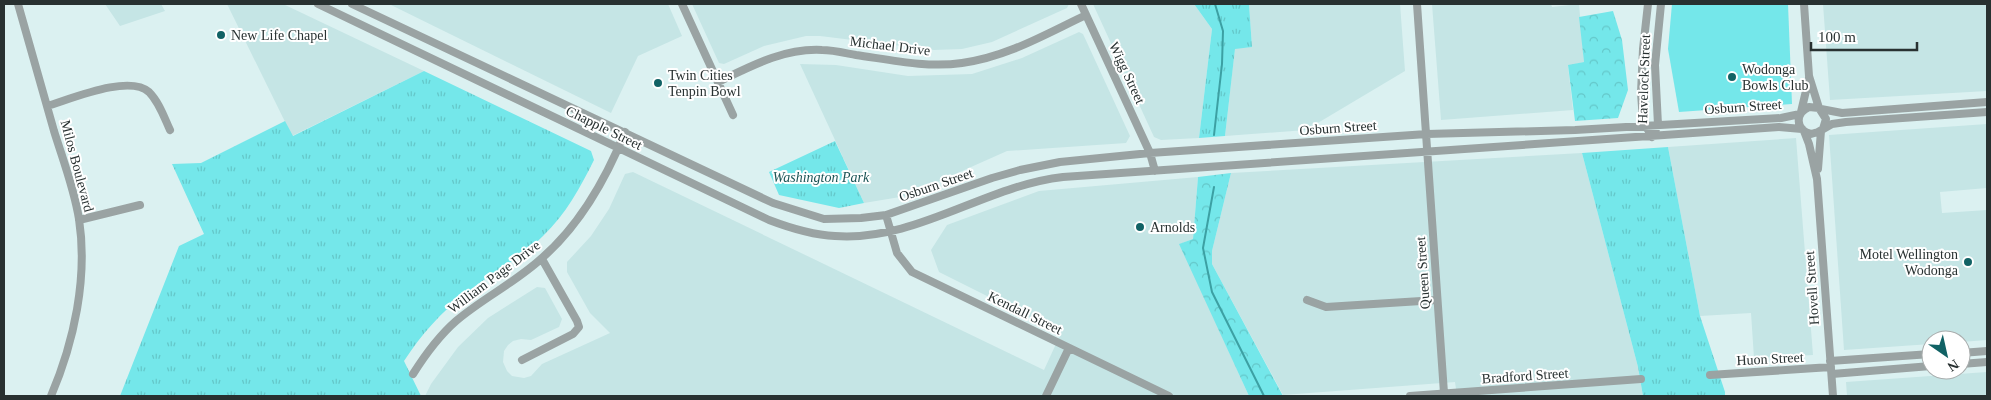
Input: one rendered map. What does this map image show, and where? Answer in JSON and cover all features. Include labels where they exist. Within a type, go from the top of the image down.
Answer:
[{"type":"street","name":"Milos Boulevard","points":[[18,4],[71,184],[79,220],[81,267],[75,317],[66,357],[51,396]]},
{"type":"street","name":"Chapple Street","points":[[318,4],[769,220],[799,230],[834,236],[848,237],[890,232]]},
{"type":"street","name":"Chapple Street","points":[[352,4],[773,203],[824,219],[843,220],[886,215]]},
{"type":"street","points":[[682,4],[733,115]]},
{"type":"street","name":"Wigg Street","points":[[1081,4],[1150,153],[1155,171]]},
{"type":"street","points":[[1417,4],[1427,134]]},
{"type":"street","name":"Havelock Street","points":[[1648,4],[1641,81],[1642,116],[1644,125],[1652,137],[1658,125],[1655,78],[1656,46],[1661,4]]},
{"type":"street","points":[[1804,4],[1809,76],[1820,108],[1826,119],[1822,130]]},
{"type":"street","name":"Michael Drive","points":[[718,82],[772,57],[796,52],[822,50],[912,64],[936,65],[969,62],[1008,52],[1086,15]]},
{"type":"street","points":[[1809,76],[1798,120],[1803,130],[1811,134],[1832,124],[1846,122],[1987,112]]},
{"type":"street","points":[[47,106],[126,84],[139,86],[156,101],[170,130]]},
{"type":"street","points":[[1801,113],[1811,106],[1842,113],[1987,102]]},
{"type":"street","name":"Osburn Street","points":[[886,215],[1020,170],[1060,162],[1150,153],[1427,134],[1575,130],[1782,118],[1801,113]]},
{"type":"street","name":"Osburn Street","points":[[890,232],[909,227],[1001,192],[1036,181],[1063,177],[1779,127],[1803,130]]},
{"type":"street","name":"Hovell Street","points":[[1803,130],[1809,144],[1817,178],[1833,396]]},
{"type":"street","name":"Hovell Street","points":[[1817,178],[1822,130]]},
{"type":"street","name":"William Page Drive","points":[[413,374],[422,360],[456,321],[542,259],[565,237],[585,212],[619,149],[625,132]]},
{"type":"street","name":"Queen Street","points":[[1427,134],[1444,393]]},
{"type":"street","points":[[79,220],[140,205]]},
{"type":"street","name":"Kendall Street","points":[[886,215],[896,253],[912,272],[1169,396]]},
{"type":"street","points":[[522,360],[573,334],[579,327],[542,259]]},
{"type":"street","points":[[1307,300],[1326,307],[1437,300]]},
{"type":"street","points":[[1046,396],[1069,348]]},
{"type":"street","points":[[1971,352],[1987,351]]},
{"type":"street","name":"Huon Street","points":[[1710,375],[1831,367],[1883,358],[1921,355]]},
{"type":"street","points":[[1902,356],[1904,368]]},
{"type":"street","points":[[1883,358],[1884,370]]},
{"type":"street","points":[[1971,364],[1987,362]]},
{"type":"street","name":"Huon Street","points":[[1831,367],[1884,370],[1921,367]]},
{"type":"street","name":"Bradford Street","points":[[1410,396],[1641,379]]},
{"type":"shaded area","points":[[105,4],[161,4],[165,11],[120,26]]},
{"type":"shaded area","points":[[227,4],[283,4],[424,71],[292,136]]},
{"type":"shaded area","points":[[389,4],[668,4],[682,36],[638,56],[611,113]]},
{"type":"shaded area","points":[[692,4],[1069,4],[1067,8],[992,42],[962,49],[934,50],[820,36],[806,36],[764,46],[724,64],[719,63]]},
{"type":"shaded area","points":[[1093,4],[1194,4],[1212,29],[1199,138],[1161,140],[1154,137]]},
{"type":"shaded area","points":[[1249,4],[1400,4],[1405,71],[1306,130],[1225,136],[1235,48],[1252,47]]},
{"type":"shaded area","points":[[1432,4],[1551,4],[1552,7],[1579,4],[1584,62],[1568,66],[1573,110],[1441,120]]},
{"type":"shaded area","points":[[1823,4],[1987,4],[1987,91],[1830,100]]},
{"type":"shaded area","points":[[1079,32],[1083,34],[1130,136],[1126,143],[1007,151],[906,196],[864,203],[800,64],[836,65],[908,76],[972,74],[1022,58]]},
{"type":"shaded area","points":[[1987,124],[1987,188],[1940,192],[1942,213],[1987,210],[1987,340],[1971,341],[1971,330],[1921,330],[1921,345],[1844,350],[1829,135]]},
{"type":"shaded area","points":[[1796,138],[1813,355],[1754,358],[1751,313],[1700,316],[1668,147]]},
{"type":"shaded area","points":[[1582,153],[1638,367],[1643,396],[1457,396],[1455,382],[1283,395],[1212,264],[1212,251],[1231,173]]},
{"type":"shaded area","points":[[633,172],[1044,370],[1061,333],[939,272],[931,250],[947,225],[1039,191],[1198,177],[1193,239],[1180,244],[1249,396],[425,396],[431,384],[458,347],[488,318],[537,287],[545,288],[562,319],[559,327],[531,340],[521,339],[513,341],[508,345],[504,351],[503,362],[507,371],[512,376],[524,378],[531,376],[542,364],[610,333],[590,313],[567,272],[567,262],[591,236],[609,209],[625,174]]},
{"type":"shaded area","points":[[1987,372],[1987,396],[1847,396],[1846,382],[1921,377],[1921,380],[1971,380],[1971,373]]},
{"type":"green space","points":[[1194,4],[1249,4],[1252,47],[1235,49],[1225,136],[1199,138],[1212,29]]},
{"type":"green space","name":"Wodonga Bowls Club","points":[[1672,4],[1788,4],[1792,104],[1679,112],[1668,49]]},
{"type":"green space","points":[[1613,11],[1622,40],[1628,90],[1618,118],[1575,121],[1568,65],[1584,62],[1579,17]]},
{"type":"green space","points":[[424,71],[591,151],[594,160],[572,200],[551,228],[525,252],[457,300],[432,324],[417,342],[404,361],[421,396],[120,396],[179,246],[204,234],[172,164],[201,163],[285,121],[293,136]]},
{"type":"green space","name":"Washington Park","points":[[835,141],[864,203],[839,208],[779,195],[769,172]]},
{"type":"green space","points":[[1668,147],[1700,316],[1725,396],[1643,396],[1638,367],[1582,153]]},
{"type":"green space","points":[[1231,173],[1212,251],[1212,264],[1283,396],[1249,396],[1179,244],[1193,239],[1198,177]]},
{"type":"waterway","points":[[1214,135],[1222,64],[1223,31],[1215,4]]},
{"type":"waterway","points":[[1214,187],[1203,248],[1212,292],[1264,396]]},
{"type":"place","name":"New Life Chapel","points":[[221,35]]},
{"type":"place","name":"Wodonga Bowls Club","points":[[1732,77]]},
{"type":"place","name":"Twin Cities Tenpin Bowl","points":[[658,83]]},
{"type":"place","name":"Arnolds","points":[[1140,227]]},
{"type":"place","name":"Motel Wellington Wodonga","points":[[1968,262]]}]
